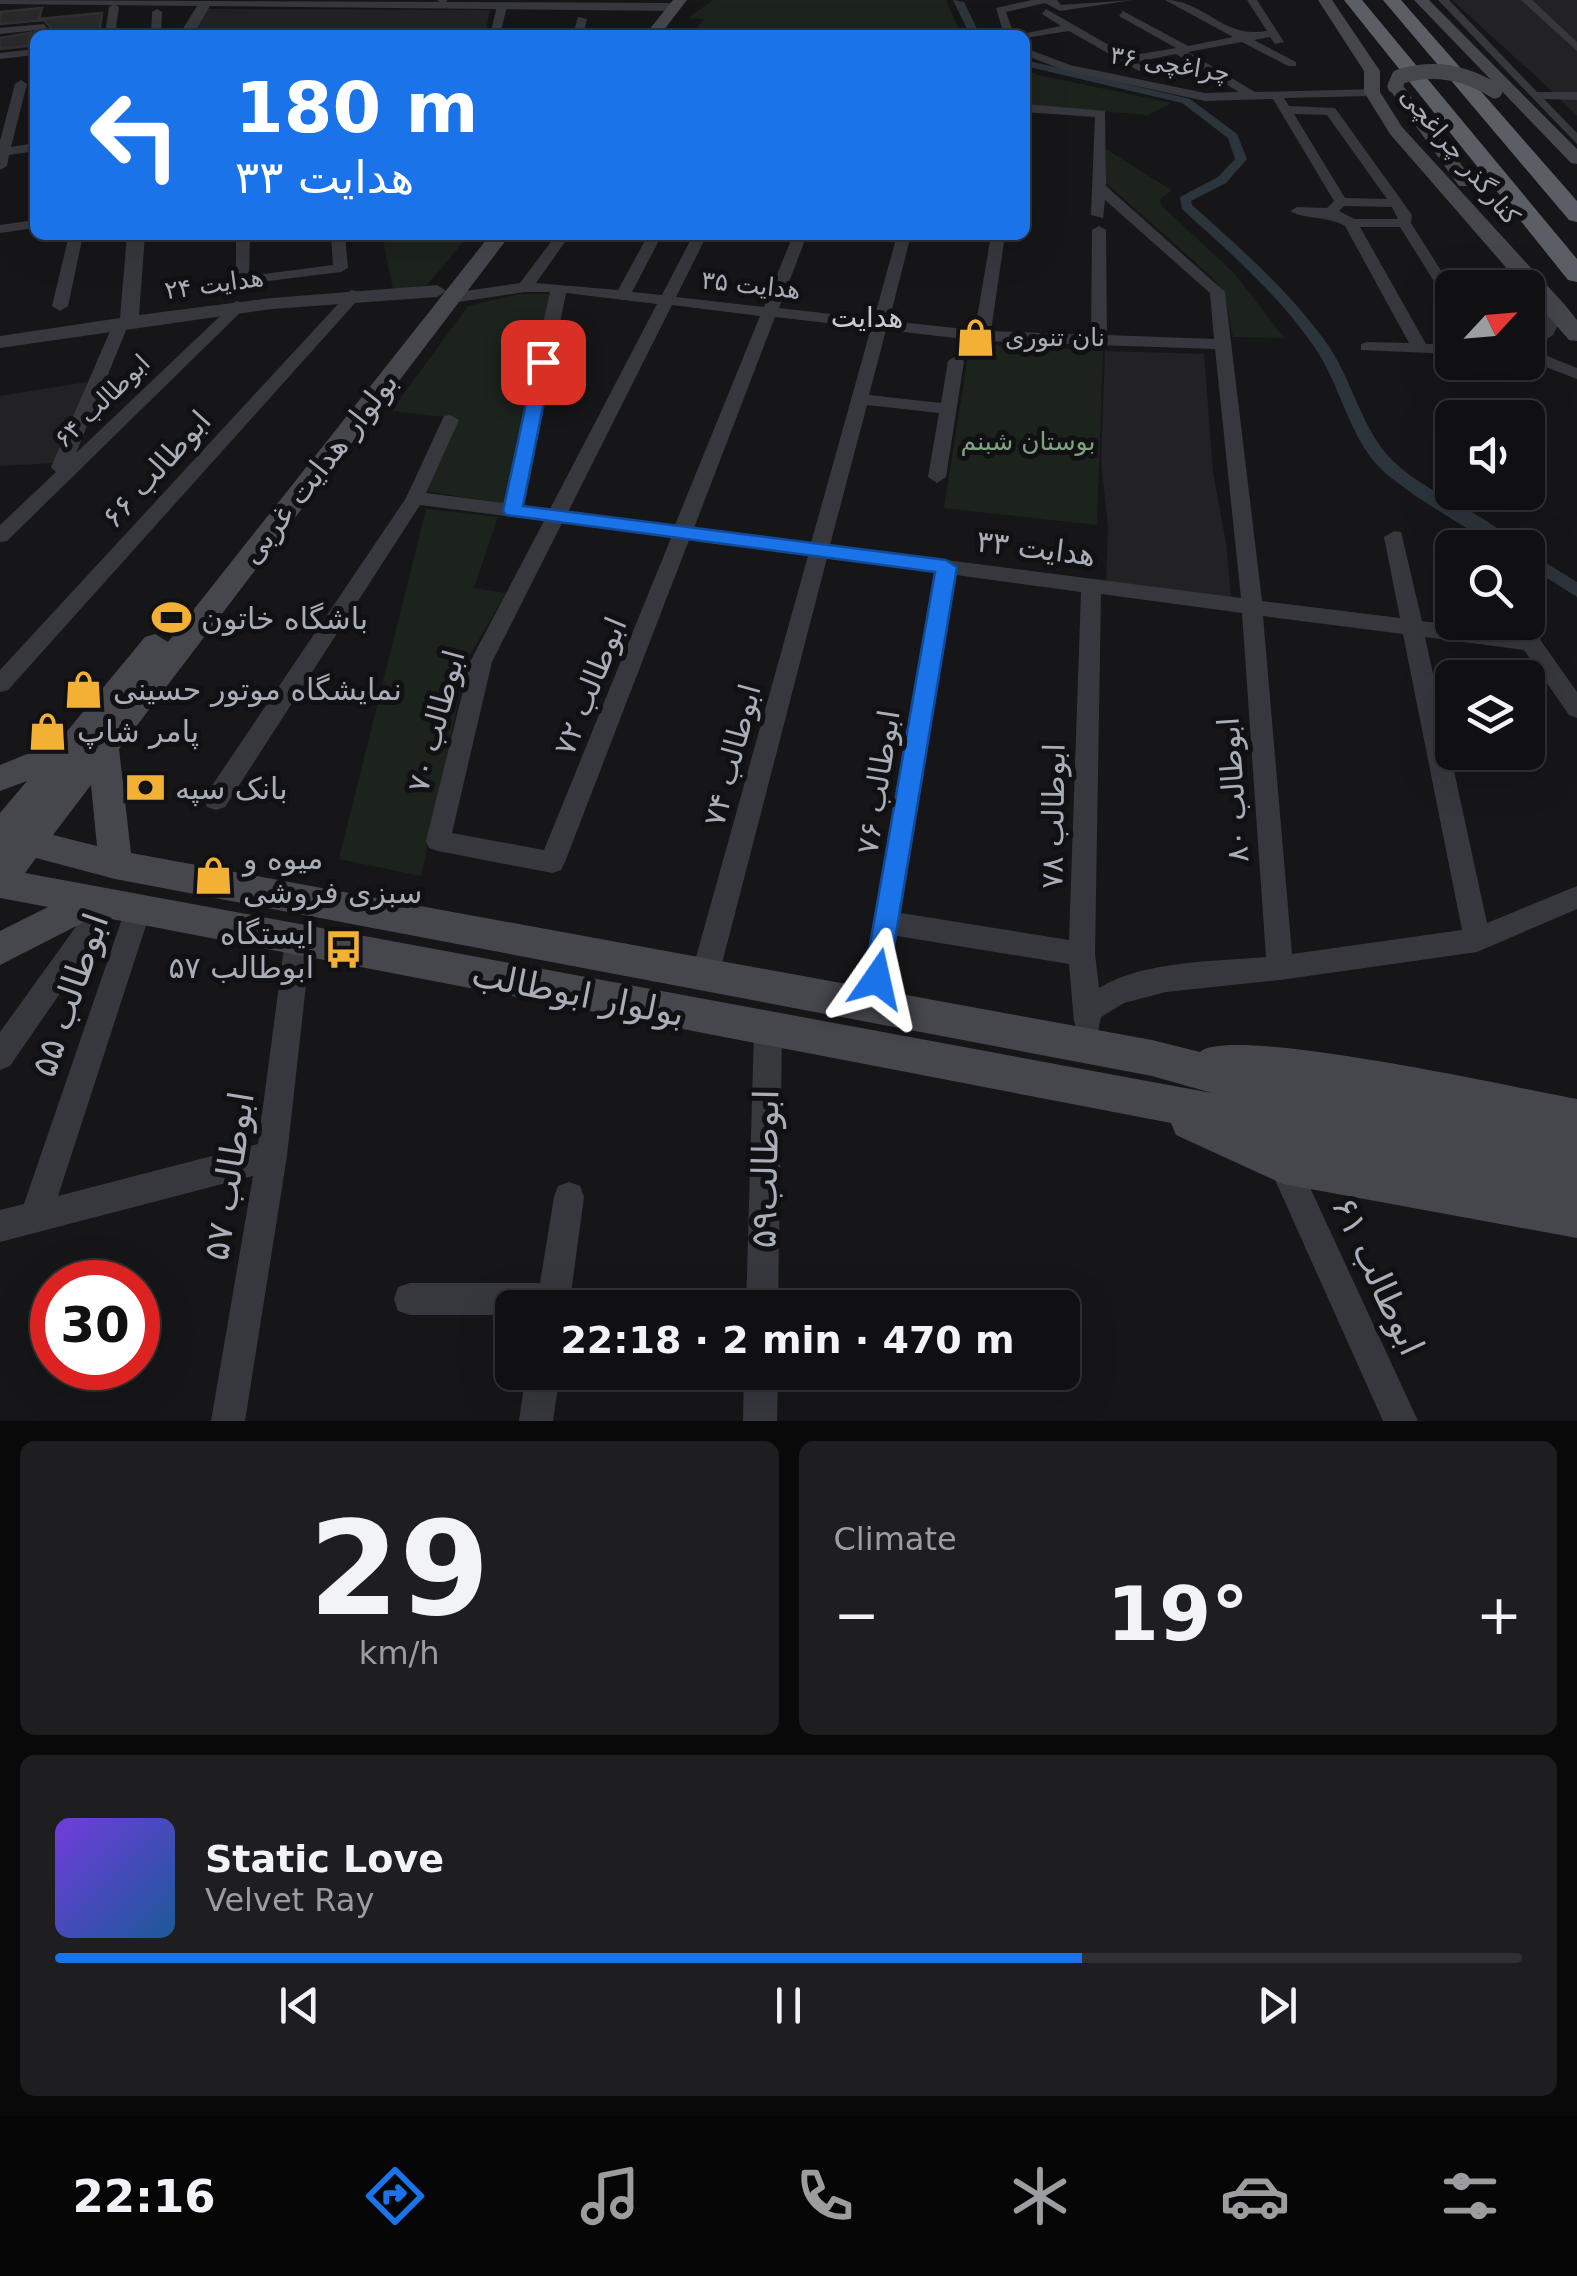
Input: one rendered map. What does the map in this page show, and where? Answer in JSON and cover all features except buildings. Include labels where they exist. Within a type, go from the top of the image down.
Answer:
[{"type":"highway","points":[[1354,0],[1577,275]]},
{"type":"highway","points":[[1392,0],[1577,215]]},
{"type":"highway","points":[[1554,246],[1568,302]]},
{"type":"main road","name":"کنارگذر چراغچی","points":[[1324,0],[1372,71],[1372,92],[1417,155],[1568,302],[1577,335]]},
{"type":"main road","points":[[1421,0],[1577,159]]},
{"type":"main road","points":[[648,30],[668,4]]},
{"type":"main road","points":[[1568,302],[1395,86],[1398,77],[1430,71],[1466,77],[1494,91],[1577,178]]},
{"type":"main road","name":"بولوار هدایت غربی","points":[[444,294],[478,240]]},
{"type":"main road","name":"بولوار هدایت غربی","points":[[0,881],[7,837],[88,746],[444,294],[495,240]]},
{"type":"main road","points":[[0,778],[88,746],[115,865]]},
{"type":"main road","name":"بولوار ابوطالب","points":[[7,837],[115,865],[1152,1058]]},
{"type":"main road","name":"بولوار ابوطالب","points":[[0,881],[1156,1104]]},
{"type":"main road","points":[[0,950],[112,905]]},
{"type":"main road","points":[[412,962],[400,953],[399,942],[408,934],[420,930],[467,939],[482,933]]},
{"type":"main road","points":[[1152,1058],[1300,1067],[1577,1119]]},
{"type":"main road","points":[[1152,1058],[1260,1087],[1577,1143]]},
{"type":"main road","points":[[1156,1104],[1283,1164],[1577,1217]]},
{"type":"main road","points":[[1156,1104],[1577,1181]]},
{"type":"street","points":[[0,0],[502,6],[620,3],[644,30]]},
{"type":"street","points":[[379,0],[668,4]]},
{"type":"street","points":[[1111,0],[1126,0]]},
{"type":"street","points":[[1007,30],[1000,10],[1126,0]]},
{"type":"street","points":[[1170,0],[1292,64]]},
{"type":"street","points":[[1237,0],[1260,12]]},
{"type":"street","points":[[1252,0],[1316,101],[1331,111],[1405,216],[1404,223],[1435,272]]},
{"type":"street","points":[[1443,0],[1577,140]]},
{"type":"street","points":[[1526,0],[1577,48]]},
{"type":"street","points":[[189,30],[205,1]]},
{"type":"street","points":[[1052,5],[1072,27],[1171,89]]},
{"type":"street","points":[[495,30],[502,6]]},
{"type":"street","points":[[111,30],[114,7]]},
{"type":"street","points":[[43,30],[49,11]]},
{"type":"street","points":[[156,30],[158,12]]},
{"type":"street","points":[[1123,14],[1256,98]]},
{"type":"street","points":[[1186,22],[1204,18]]},
{"type":"street","points":[[579,30],[582,20]]},
{"type":"street","points":[[1148,28],[1167,25]]},
{"type":"street","points":[[1030,34],[1072,27]]},
{"type":"street","points":[[0,31],[30,31]]},
{"type":"street","points":[[1127,60],[1274,34]]},
{"type":"street","name":"چراغچی ۳۶","points":[[1030,53],[1068,68],[1204,97],[1277,96],[1316,101],[1372,92]]},
{"type":"street","points":[[0,56],[30,58]]},
{"type":"street","points":[[0,166],[22,83]]},
{"type":"street","points":[[1534,95],[1577,96]]},
{"type":"street","points":[[1277,96],[1335,207],[1350,223],[1420,348]]},
{"type":"street","points":[[1286,110],[1316,101]]},
{"type":"street","points":[[1030,108],[1101,114],[1099,342]]},
{"type":"street","points":[[2,152],[30,149]]},
{"type":"street","name":"ابوطالب ۸۰","points":[[1098,187],[1218,292],[1252,606],[1280,968]]},
{"type":"street","points":[[1297,211],[1393,203]]},
{"type":"street","points":[[1350,223],[1404,223]]},
{"type":"street","points":[[0,229],[30,225]]},
{"type":"street","points":[[60,306],[75,240]]},
{"type":"street","points":[[46,490],[71,448],[125,322],[135,240]]},
{"type":"street","points":[[243,240],[242,282],[341,268],[338,240]]},
{"type":"street","points":[[525,286],[560,240]]},
{"type":"street","points":[[622,296],[652,240]]},
{"type":"street","points":[[557,517],[698,240]]},
{"type":"street","name":"ابوطالب ۷۲","points":[[552,862],[798,240]]},
{"type":"street","name":"ابوطالب ۷۴","points":[[705,975],[903,240]]},
{"type":"street","points":[[982,336],[997,240]]},
{"type":"street","name":"هدایت ۳۵","points":[[444,294],[525,286],[559,288],[982,336],[1225,344]]},
{"type":"street","points":[[512,511],[559,288]]},
{"type":"street","name":"هدایت ۲۴","points":[[0,342],[240,304],[356,294],[444,294]]},
{"type":"street","name":"ابوطالب ۶۶","points":[[0,684],[356,294]]},
{"type":"street","points":[[1545,333],[1568,302]]},
{"type":"street","name":"ابوطالب ۶۴","points":[[0,536],[240,304]]},
{"type":"street","points":[[1367,347],[1435,348]]},
{"type":"street","points":[[937,477],[956,361]]},
{"type":"street","points":[[1545,361],[1577,374]]},
{"type":"street","points":[[859,399],[948,410]]},
{"type":"street","points":[[216,800],[415,498],[450,420]]},
{"type":"street","name":"هدایت ۳۳","points":[[415,498],[1530,642],[1577,708]]},
{"type":"street","name":"ابوطالب ۷۰","points":[[552,862],[438,841],[480,662],[557,517]]},
{"type":"street","points":[[1394,537],[1478,940]]},
{"type":"street","name":"ابوطالب ۷۶","points":[[872,1006],[946,567]]},
{"type":"street","name":"ابوطالب ۷۸","points":[[1089,1047],[1082,954],[1091,586]]},
{"type":"street","points":[[1088,1010],[1117,992],[1166,978],[1280,968],[1478,940],[1577,897]]},
{"type":"street","points":[[0,1056],[112,905]]},
{"type":"street","name":"ابوطالب ۵۵","points":[[35,1218],[112,905]]},
{"type":"street","points":[[888,923],[1082,954]]},
{"type":"street","name":"ابوطالب ۵۷","points":[[228,1421],[272,1156],[298,940]]},
{"type":"street","name":"ابوطالب۵۹","points":[[762,1290],[768,1031]]},
{"type":"street","points":[[0,1226],[272,1156]]},
{"type":"street","name":"ابوطالب ۶۱","points":[[1283,1164],[1401,1421]]},
{"type":"street","points":[[555,1290],[569,1197]]},
{"type":"street","points":[[410,1299],[495,1301]]},
{"type":"street","points":[[536,1421],[540,1390]]},
{"type":"street","points":[[760,1390],[760,1421]]},
{"type":"shaded area","points":[[1452,0],[1577,0],[1577,116],[1553,92]]},
{"type":"shaded area","points":[[205,9],[490,10],[486,30],[197,30]]},
{"type":"shaded area","points":[[1105,351],[1204,354],[1213,472],[1231,598],[1106,583],[1108,527],[1101,461]]},
{"type":"shaded area","points":[[87,382],[56,463],[0,466],[0,396]]},
{"type":"green space","points":[[713,0],[946,0],[959,30],[695,30],[704,19],[688,18]]},
{"type":"green space","points":[[1030,72],[1172,103],[1148,115],[1030,105]]},
{"type":"green space","points":[[1106,149],[1171,190],[1160,199],[1162,206],[1235,274],[1284,338],[1233,337],[1225,295],[1213,278],[1105,182]]},
{"type":"green space","points":[[383,240],[465,240],[427,285],[393,289]]},
{"type":"green space","points":[[519,294],[552,294],[508,504],[424,491],[455,418],[391,411],[468,306]]},
{"type":"green space","name":"بوستان شبنم","points":[[970,343],[1103,351],[1097,525],[944,508]]},
{"type":"green space","points":[[426,509],[498,517],[474,588],[506,593],[467,660],[421,876],[339,859]]},
{"type":"waterway","points":[[958,0],[972,30]]},
{"type":"waterway","points":[[1030,64],[1186,101],[1233,136],[1241,159],[1222,180],[1184,200],[1186,206],[1269,284],[1307,327],[1338,373],[1373,447],[1390,468],[1484,530]]},
{"type":"waterway","points":[[1545,569],[1577,591]]},
{"type":"place","name":"نان تنوری","points":[[975,337]]},
{"type":"place","name":"باشگاه خاتون","points":[[171,618]]},
{"type":"place","name":"نمایشگاه موتور حسینی","points":[[83,689]]},
{"type":"place","name":"پامر شاپ","points":[[47,731]]},
{"type":"place","name":"بانک سپه","points":[[145,788]]},
{"type":"place","name":"میوه و سبزی فروشی","points":[[213,875]]},
{"type":"place","name":"ایستگاه ابوطالب ۵۷","points":[[344,950]]},
{"type":"district","name":"هدایت","points":[[867,317]]},
{"type":"route","points":[[543,362],[512,511],[946,567],[877,979]]}]
